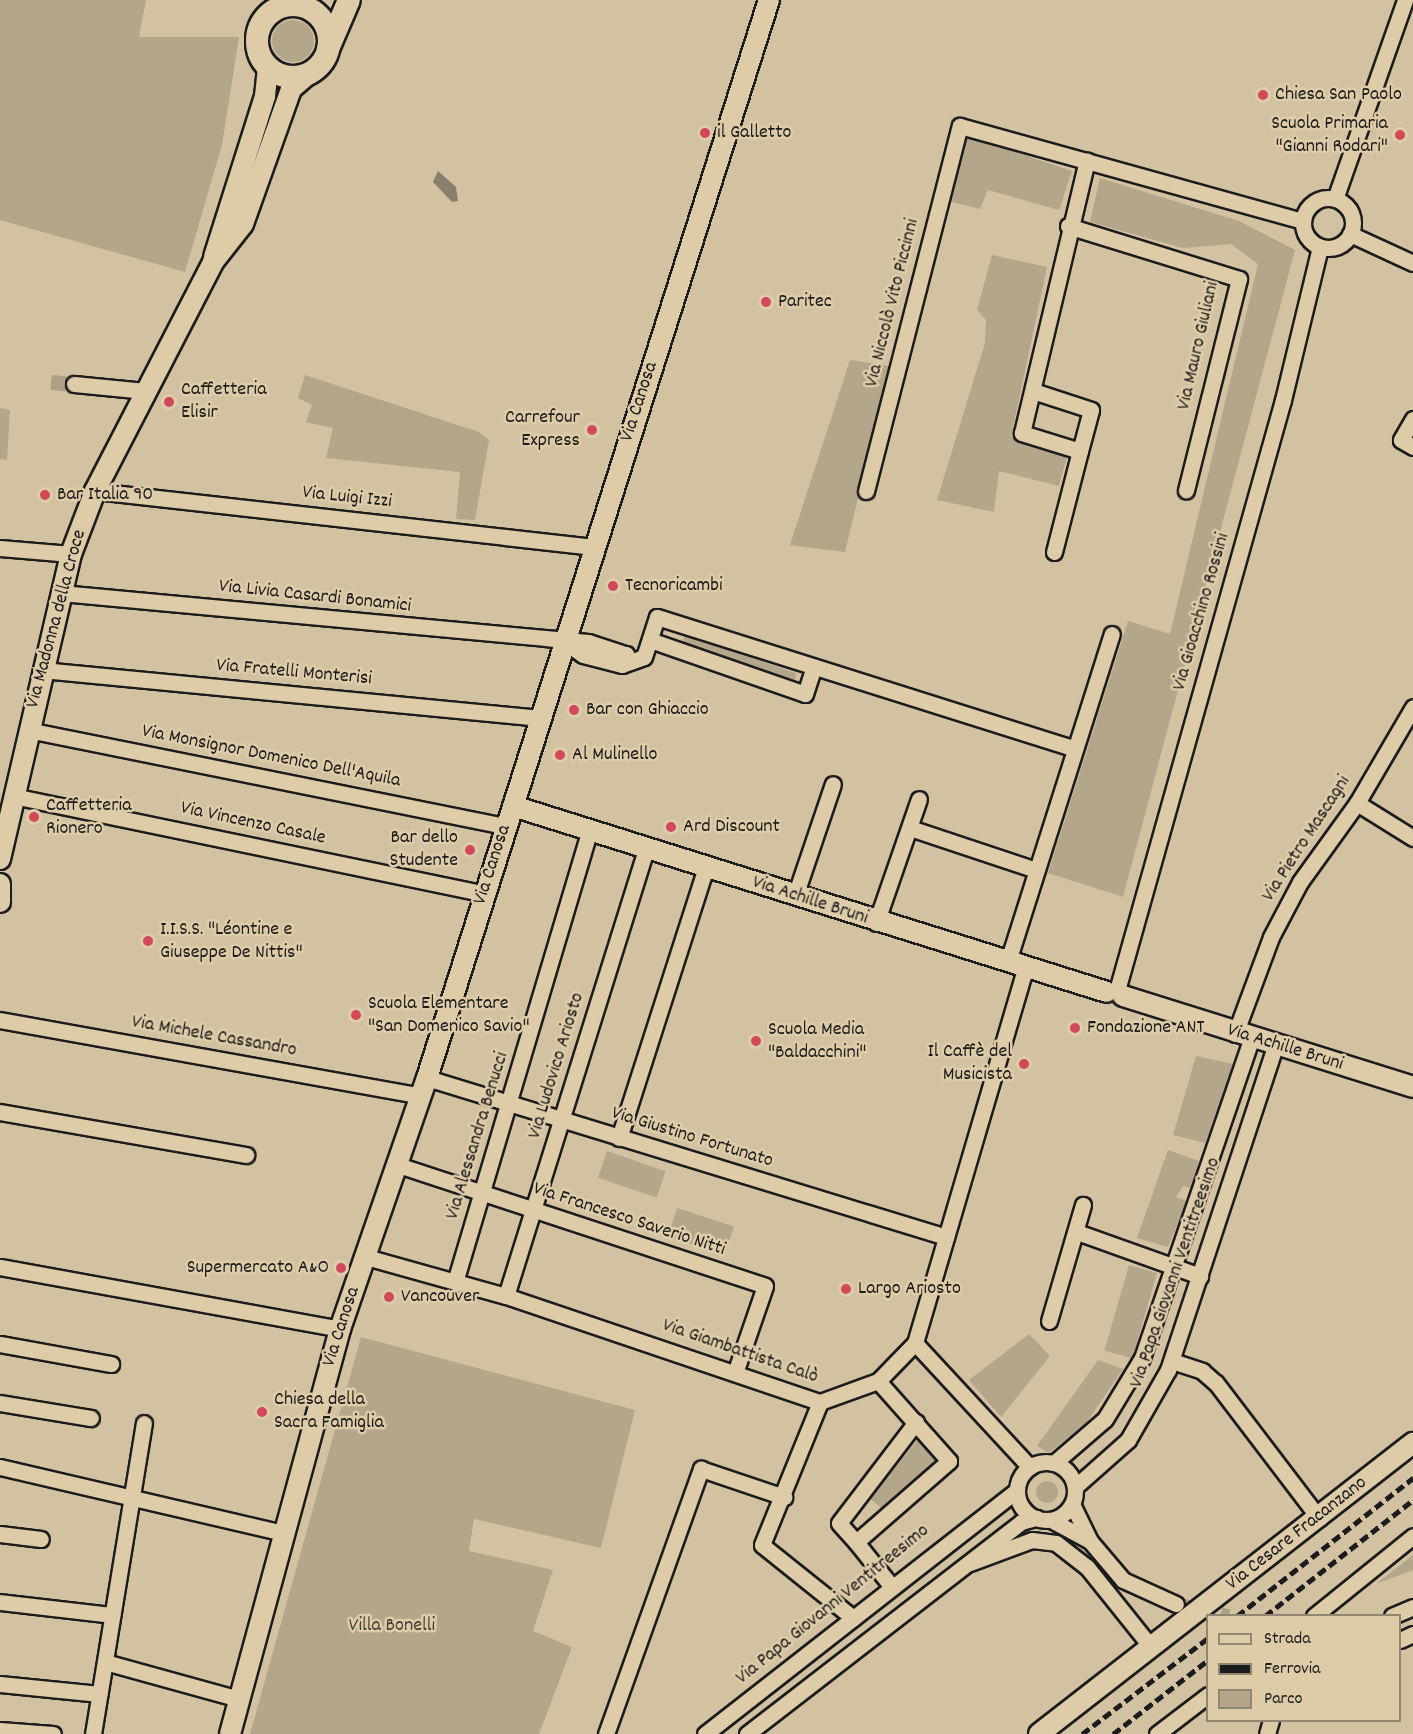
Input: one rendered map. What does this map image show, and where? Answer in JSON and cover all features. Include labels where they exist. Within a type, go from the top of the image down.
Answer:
[{"type":"main road","points":[[348,0],[326,54],[308,74],[287,77],[268,67],[257,42],[268,8],[308,7],[336,11],[348,0]]},
{"type":"main road","points":[[308,7],[328,33],[326,54]]},
{"type":"street","name":"Via Canosa","points":[[230,1734],[340,1329],[424,1087],[483,893],[542,718],[594,547],[769,0]]},
{"type":"street","points":[[1335,199],[1405,0]]},
{"type":"street","name":"Via Madonna della Croce","points":[[0,859],[27,730],[70,554],[95,491],[213,262],[265,96],[268,67]]},
{"type":"street","name":"Via Madonna della Croce","points":[[213,262],[243,224],[291,89],[308,74]]},
{"type":"street","name":"Via Niccolò Vito Piccinni","points":[[866,491],[960,126],[1087,161]]},
{"type":"street","points":[[1080,451],[1022,434],[1068,226],[1087,161],[1303,221]]},
{"type":"street","points":[[1335,199],[1349,209],[1350,234],[1334,247],[1320,247],[1307,237],[1303,221],[1314,202],[1335,199]]},
{"type":"street","name":"Via Mauro Giuliani","points":[[1068,226],[1239,279],[1186,490]]},
{"type":"street","points":[[1350,234],[1413,263]]},
{"type":"street","name":"Via Gioacchino Rossini","points":[[1116,992],[1279,412],[1320,247]]},
{"type":"street","points":[[74,384],[147,391]]},
{"type":"street","points":[[1033,391],[1091,410],[1054,552]]},
{"type":"street","points":[[1413,419],[1401,440],[1413,447]]},
{"type":"street","name":"Via Luigi Izzi","points":[[95,491],[594,547]]},
{"type":"street","points":[[0,548],[70,554]]},
{"type":"street","name":"Via Livia Casardi Bonamici","points":[[60,593],[565,642],[588,642],[626,654],[629,661],[644,657],[650,640]]},
{"type":"street","points":[[813,670],[805,694],[650,640],[657,617],[813,670],[1076,749]]},
{"type":"street","name":"Via Giambattista Calò","points":[[366,1257],[506,1296],[736,1370],[820,1402],[878,1381],[915,1342],[946,1237],[1017,963],[1036,870],[1112,634]]},
{"type":"street","name":"Via Fratelli Monterisi","points":[[42,670],[542,718]]},
{"type":"street","name":"Via Pietro Mascagni","points":[[1243,1036],[1271,937],[1300,882],[1357,803],[1413,707]]},
{"type":"street","name":"Via Monsignor Domenico Dell'Aquila","points":[[27,730],[506,826]]},
{"type":"street","points":[[795,896],[833,784]]},
{"type":"street","name":"Via Vincenzo Casale","points":[[13,796],[483,893]]},
{"type":"street","points":[[876,923],[919,800]]},
{"type":"street","points":[[1357,803],[1413,838]]},
{"type":"street","name":"Via Achille Bruni","points":[[513,806],[876,923],[1116,992],[1275,1047],[1413,1087]]},
{"type":"street","points":[[910,828],[1036,870]]},
{"type":"street","name":"Via Alessandra Benucci","points":[[455,1282],[511,1104],[590,829]]},
{"type":"street","name":"Via Ludovico Ariosto","points":[[506,1296],[535,1212],[646,848]]},
{"type":"street","points":[[619,1138],[706,867]]},
{"type":"street","points":[[0,884],[0,902]]},
{"type":"street","name":"Via Michele Cassandro","points":[[0,1020],[424,1087]]},
{"type":"street","name":"Via Papa Giovanni Ventitreesimo","points":[[1054,1463],[1105,1419],[1125,1391],[1142,1358],[1243,1036]]},
{"type":"street","name":"Via Papa Giovanni Ventitreesimo","points":[[1075,1487],[1128,1440],[1149,1410],[1172,1361],[1275,1047]]},
{"type":"street","name":"Via Giustino Fortunato","points":[[424,1087],[511,1104],[946,1237]]},
{"type":"street","points":[[0,1112],[246,1155]]},
{"type":"street","name":"Via Francesco Saverio Nitti","points":[[398,1165],[765,1286],[736,1370]]},
{"type":"street","points":[[1049,1321],[1077,1232],[1083,1205]]},
{"type":"street","points":[[1077,1232],[1172,1268],[1200,1276]]},
{"type":"street","points":[[0,1267],[340,1329]]},
{"type":"street","points":[[915,1342],[1030,1467]]},
{"type":"street","points":[[0,1344],[111,1364]]},
{"type":"street","points":[[1172,1361],[1202,1371],[1216,1383],[1319,1518]]},
{"type":"street","points":[[856,1542],[949,1461],[878,1381]]},
{"type":"street","points":[[820,1402],[784,1497],[762,1545],[853,1618]]},
{"type":"street","points":[[0,1403],[91,1418]]},
{"type":"street","points":[[891,1587],[839,1523],[916,1422]]},
{"type":"street","points":[[93,1734],[130,1495],[144,1423]]},
{"type":"street","name":"Via Cesare Fracanzano","points":[[1039,1734],[1413,1443]]},
{"type":"street","points":[[1030,1467],[1054,1463],[1068,1472],[1075,1487],[1072,1504],[1090,1541],[1123,1581],[1176,1604]]},
{"type":"street","points":[[0,1467],[130,1495],[283,1533]]},
{"type":"street","points":[[1030,1467],[1017,1490],[1022,1507],[1090,1541]]},
{"type":"street","points":[[606,1734],[701,1469],[784,1497]]},
{"type":"street","name":"Via Papa Giovanni Ventitreesimo","points":[[705,1734],[1017,1490]]},
{"type":"street","points":[[747,1734],[1021,1522],[1044,1519],[1072,1504]]},
{"type":"street","points":[[0,1534],[41,1539]]},
{"type":"street","points":[[1316,1614],[1413,1536]]},
{"type":"street","points":[[967,1563],[996,1558],[1032,1540],[1056,1544],[1087,1567],[1151,1647]]},
{"type":"street","points":[[0,1602],[112,1615]]},
{"type":"street","points":[[1397,1614],[1413,1607]]},
{"type":"street","points":[[105,1662],[239,1699]]},
{"type":"street","points":[[0,1684],[100,1694]]},
{"type":"street","points":[[1157,1734],[1206,1697]]},
{"type":"street","points":[[0,1730],[54,1734]]},
{"type":"green space","points":[[0,0],[146,0],[139,37],[239,37],[222,145],[185,272],[0,220]]},
{"type":"green space","points":[[293,20],[308,26],[314,41],[308,56],[293,62],[278,56],[272,41],[278,26]]},
{"type":"green space","points":[[965,135],[1072,171],[1059,210],[988,190],[980,209],[948,201]]},
{"type":"green space","points":[[1100,178],[1239,221],[1295,250],[1123,897],[1048,873],[1128,621],[1170,634],[1258,264],[1231,244],[1183,248],[1090,222]]},
{"type":"green space","points":[[992,255],[1047,267],[1011,437],[1067,456],[1059,486],[999,471],[994,512],[937,500],[985,343],[986,320],[977,310]]},
{"type":"green space","points":[[850,360],[890,366],[845,552],[790,545]]},
{"type":"green space","points":[[305,375],[479,432],[489,440],[475,520],[456,519],[460,472],[326,458],[333,428],[306,422],[312,405],[298,398]]},
{"type":"green space","points":[[0,408],[10,410],[7,460],[0,459]]},
{"type":"green space","points":[[685,635],[797,673],[793,684],[681,645]]},
{"type":"green space","points":[[1196,1056],[1233,1064],[1205,1143],[1173,1135]]},
{"type":"green space","points":[[1168,1150],[1199,1161],[1191,1188],[1183,1186],[1176,1197],[1187,1201],[1168,1247],[1137,1238]]},
{"type":"green space","points":[[607,1151],[666,1171],[657,1198],[598,1177]]},
{"type":"green space","points":[[677,1208],[734,1227],[725,1255],[668,1237]]},
{"type":"green space","points":[[1129,1265],[1157,1273],[1132,1359],[1104,1351]]},
{"type":"green space","points":[[1029,1334],[1050,1356],[1001,1417],[969,1380]]},
{"type":"green space","name":"Villa Bonelli","points":[[361,1337],[635,1410],[601,1548],[474,1519],[469,1551],[553,1570],[533,1631],[572,1647],[539,1734],[250,1734]]},
{"type":"green space","points":[[1098,1360],[1123,1369],[1087,1422],[1049,1453],[1037,1446]]},
{"type":"green space","points":[[919,1438],[941,1461],[884,1510],[870,1499]]},
{"type":"green space","points":[[1047,1481],[1055,1484],[1058,1492],[1055,1500],[1047,1503],[1039,1500],[1036,1492],[1039,1484]]},
{"type":"green space","points":[[1413,1555],[1413,1570],[1376,1584]]},
{"type":"shaded area","points":[[438,171],[456,187],[458,201],[452,202],[433,182]]},
{"type":"tunnel","points":[[51,382],[74,384]]},
{"type":"tunnel","points":[[1176,1604],[1220,1614]]},
{"type":"railway","points":[[1240,1614],[1413,1478]]},
{"type":"railway","points":[[1268,1614],[1413,1500]]},
{"type":"railway","points":[[1082,1734],[1206,1640]]},
{"type":"railway","points":[[1113,1734],[1206,1662]]},
{"type":"place","name":"Chiesa San Paolo","points":[[1263,95]]},
{"type":"place","name":"il Galletto","points":[[705,133]]},
{"type":"place","name":"Scuola Primaria \"Gianni Rodari\"","points":[[1400,135]]},
{"type":"place","name":"Paritec","points":[[766,302]]},
{"type":"place","name":"Caffetteria Elisir","points":[[169,402]]},
{"type":"place","name":"Carrefour Express","points":[[592,430]]},
{"type":"place","name":"Bar Italia 90","points":[[45,495]]},
{"type":"place","name":"Tecnoricambi","points":[[613,586]]},
{"type":"place","name":"Bar con Ghiaccio","points":[[574,710]]},
{"type":"place","name":"Al Mulinello","points":[[560,755]]},
{"type":"place","name":"Caffetteria Rionero","points":[[34,817]]},
{"type":"place","name":"Ard Discount","points":[[671,827]]},
{"type":"place","name":"Bar dello Studente","points":[[470,850]]},
{"type":"place","name":"I.I.S.S. \"Léontine e Giuseppe De Nittis\"","points":[[148,941]]},
{"type":"place","name":"Scuola Elementare \"San Domenico Savio\"","points":[[356,1015]]},
{"type":"place","name":"Fondazione ANT","points":[[1075,1028]]},
{"type":"place","name":"Scuola Media \"Baldacchini\"","points":[[756,1041]]},
{"type":"place","name":"Il Caffè del Musicista","points":[[1024,1064]]},
{"type":"place","name":"Supermercato A&O","points":[[341,1268]]},
{"type":"place","name":"Largo Ariosto","points":[[846,1289]]},
{"type":"place","name":"Vancouver","points":[[389,1297]]},
{"type":"place","name":"Chiesa della Sacra Famiglia","points":[[262,1412]]}]
